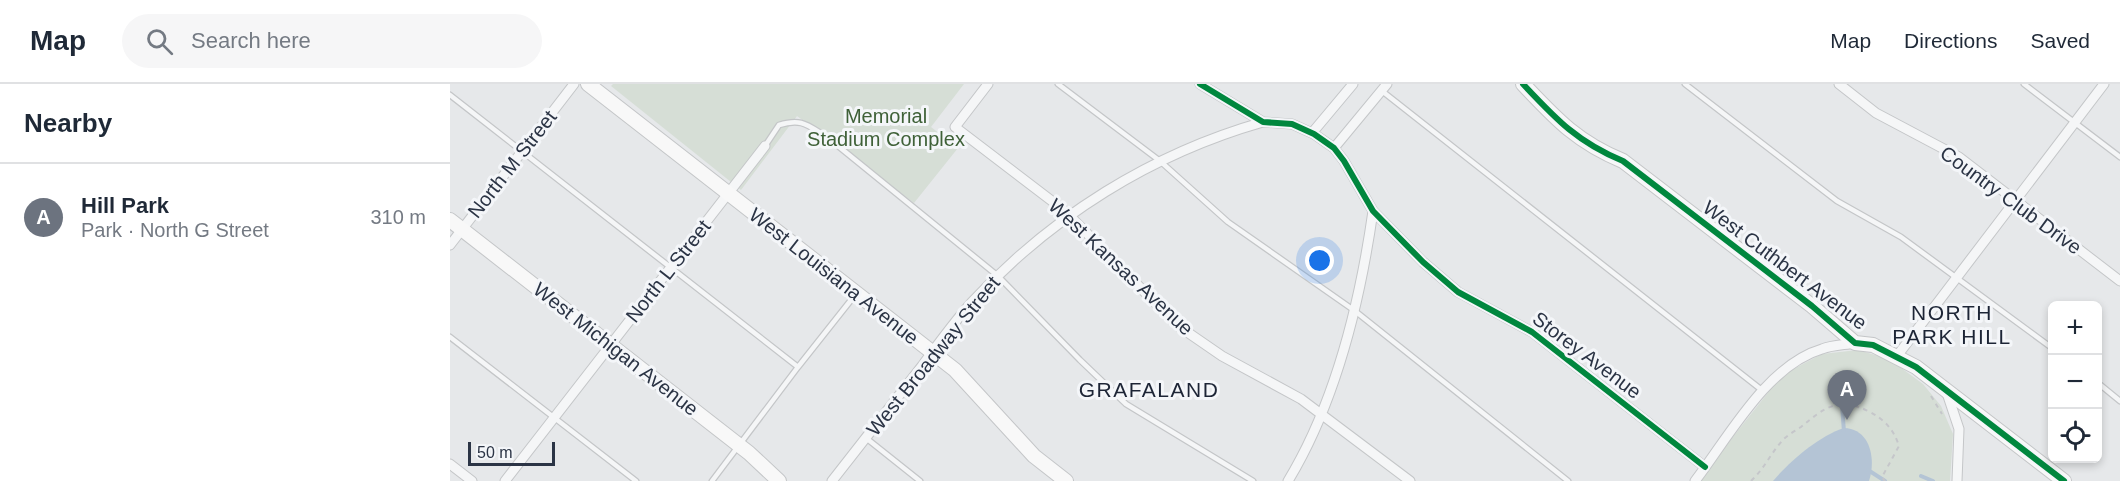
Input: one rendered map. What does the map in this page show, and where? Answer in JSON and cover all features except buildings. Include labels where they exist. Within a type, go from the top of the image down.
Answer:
[{"type":"street","name":"North M Street","points":[[450,244],[574,84]]},
{"type":"street","name":"West Louisiana Avenue","points":[[588,84],[932,352],[974,389],[1034,456],[1066,481]]},
{"type":"street","name":"West Kansas Avenue","points":[[988,84],[955,127],[1070,216],[1177,325],[1222,356],[1287,390],[1410,481]]},
{"type":"street","name":"Storey Avenue","points":[[1200,84],[1263,122],[1292,124],[1312,133],[1334,148],[1373,211],[1423,262],[1458,292],[1532,332],[1706,467]]},
{"type":"street","points":[[1312,133],[1353,84]]},
{"type":"street","points":[[1334,148],[1385,87],[1374,84]]},
{"type":"street","name":"West Cuthbert Avenue","points":[[1523,84],[1565,129],[1600,152],[1623,161],[1812,306],[1855,343],[1873,345],[1897,356],[1947,391],[2064,481]]},
{"type":"street","name":"Country Club Drive","points":[[1839,84],[1876,113],[1959,157],[2120,281]]},
{"type":"street","points":[[1897,356],[2104,84]]},
{"type":"street","name":"West Broadway Street","points":[[832,481],[973,301],[1035,241],[1114,185],[1160,161],[1221,135],[1263,122]]},
{"type":"street","name":"North L Street","points":[[505,481],[765,146]]},
{"type":"street","points":[[1288,481],[1320,413],[1340,362],[1355,311],[1373,211]]},
{"type":"street","name":"West Michigan Avenue","points":[[450,220],[739,445],[779,481]]},
{"type":"street","points":[[1695,481],[1778,374],[1802,358],[1822,349],[1855,343]]},
{"type":"street","points":[[1947,391],[1959,429],[1957,481]]},
{"type":"street","points":[[450,464],[472,481]]},
{"type":"lane","points":[[1058,84],[1160,161],[1228,222],[1355,311],[1568,481]]},
{"type":"lane","points":[[1685,84],[1836,201],[1901,237],[2048,345]]},
{"type":"lane","points":[[2024,84],[2120,157]]},
{"type":"lane","points":[[1385,87],[1763,391]]},
{"type":"lane","points":[[450,95],[798,367]]},
{"type":"lane","points":[[765,146],[778,125],[800,120],[827,137],[998,276],[1072,353],[1126,404],[1253,481]]},
{"type":"lane","points":[[712,481],[856,293]]},
{"type":"lane","points":[[450,337],[636,481]]},
{"type":"lane","points":[[2102,387],[2120,401]]},
{"type":"lane","points":[[866,438],[920,481]]},
{"type":"path","points":[[1929,393],[1943,417]]},
{"type":"path","points":[[1751,481],[1782,440],[1819,411],[1841,403],[1861,407],[1876,415],[1889,424],[1897,438],[1899,446],[1883,480]]},
{"type":"green space","name":"Memorial Stadium Complex","points":[[613,84],[964,84],[931,127],[958,148],[914,203],[797,116],[741,190],[611,86]]},
{"type":"green space","points":[[1858,350],[1889,359],[1923,384],[1941,406],[1953,434],[1950,481],[1698,481],[1782,375],[1822,354]]},
{"type":"water","points":[[1844,428],[1853,430],[1866,440],[1872,464],[1869,481],[1773,481],[1806,450]]},
{"type":"waterway","points":[[1842,405],[1844,432]]},
{"type":"waterway","points":[[1868,470],[1885,481]]},
{"type":"waterway","points":[[1921,476],[1933,481]]},
{"type":"cycle path","points":[[1200,84],[1263,122],[1292,124],[1314,134],[1334,148],[1373,211],[1423,262],[1458,292],[1532,332],[1705,467]]},
{"type":"cycle path","points":[[1523,84],[1580,138],[1623,161],[1812,306],[1855,343],[1873,345],[1916,367],[2064,481]]},
{"type":"place","name":"Hill Park","points":[[1847,420]]},
{"type":"district","name":"NORTH PARK HILL","points":[[1952,324]]},
{"type":"district","name":"GRAFALAND","points":[[1149,389]]}]
